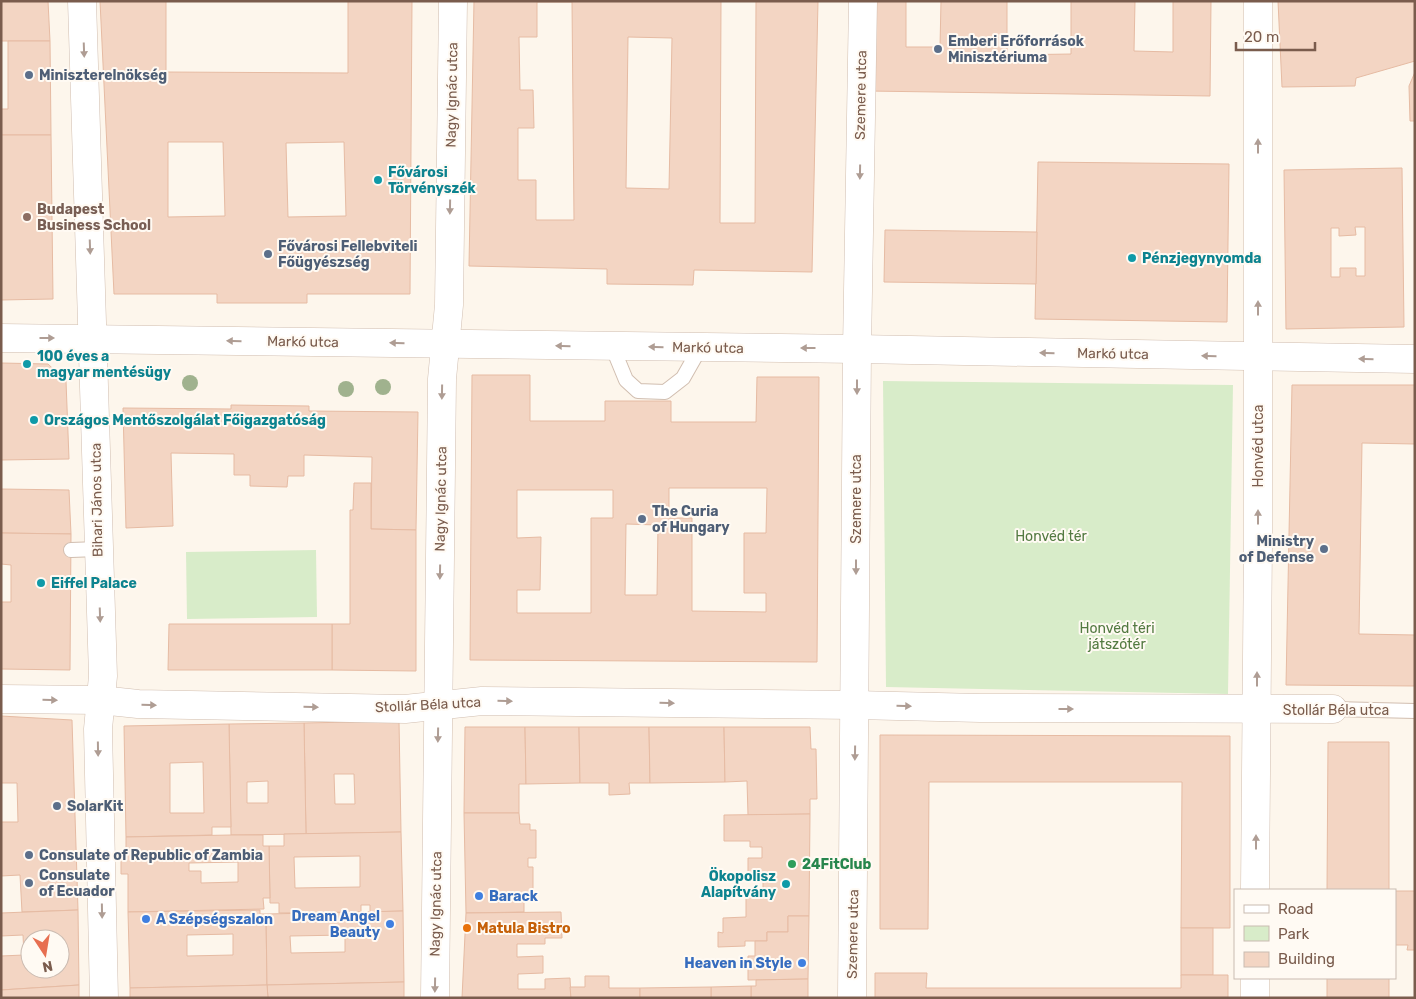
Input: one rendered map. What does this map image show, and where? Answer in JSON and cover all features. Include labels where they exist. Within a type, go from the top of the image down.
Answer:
[{"type":"street","name":"Bihari János utca","points":[[82,1],[103,676],[98,728],[104,998]]},
{"type":"street","name":"Nagy Ignác utca","points":[[435,998],[442,379],[449,305],[453,1]]},
{"type":"street","name":"Szemere utca","points":[[852,998],[857,348],[862,1]]},
{"type":"street","name":"Honvéd utca","points":[[1256,889],[1258,1]]},
{"type":"street","name":"Markó utca","points":[[1,338],[700,348],[857,348],[1415,359]]},
{"type":"street","name":"Stollár Béla utca","points":[[1,699],[100,700],[138,704],[395,709],[482,701],[855,705]]},
{"type":"street","points":[[855,705],[990,708],[1257,709]]},
{"type":"street","name":"Stollár Béla utca","points":[[1257,709],[1333,710]]},
{"type":"street","points":[[1255,979],[1255,998]]},
{"type":"lane","points":[[612,346],[626,380],[638,391],[656,392],[665,392],[683,378],[700,348]]},
{"type":"lane","points":[[71,550],[98,549]]},
{"type":"lane","name":"Stollár Béla utca","points":[[1333,710],[1415,710]]},
{"type":"green space","name":"Honvéd tér","points":[[883,381],[1233,385],[1228,694],[886,687]]},
{"type":"green space","points":[[316,550],[317,617],[187,619],[186,552]]},
{"type":"building","points":[[1,1],[48,1],[50,41],[1,41]]},
{"type":"building","name":"Fővárosi Törvényszék","points":[[100,1],[166,1],[166,72],[348,73],[348,1],[412,1],[410,294],[307,294],[307,303],[217,303],[217,294],[114,294]],"holes":[[[168,142],[223,142],[225,216],[168,217]],[[344,142],[346,216],[288,217],[286,143]]]},
{"type":"building","points":[[474,1],[721,1],[720,223],[755,223],[756,1],[818,1],[812,272],[694,270],[693,285],[607,284],[607,269],[469,266]],"holes":[[[537,2],[572,2],[574,220],[536,220],[536,180],[518,180],[518,128],[534,128],[533,90],[520,90],[519,37],[537,37]],[[628,37],[672,38],[669,189],[626,188]]]},
{"type":"building","name":"Emberi Erőforrások Minisztériuma","points":[[869,1],[906,1],[906,47],[940,47],[941,1],[1007,1],[1007,55],[1071,54],[1071,1],[1135,1],[1134,51],[1173,52],[1173,1],[1211,1],[1210,96],[868,91]]},
{"type":"building","points":[[1278,1],[1415,1],[1415,61],[1356,78],[1355,86],[1282,87]]},
{"type":"building","name":"Miniszterelnökség","points":[[8,41],[50,41],[51,135],[1,135],[1,109],[8,109]]},
{"type":"building","points":[[1415,72],[1415,121],[1410,121],[1409,86]]},
{"type":"building","name":"Budapest Business School","points":[[1,135],[51,135],[53,299],[1,300]]},
{"type":"building","name":"Pénzjegynyomda","points":[[1038,162],[1229,164],[1227,322],[1035,319]]},
{"type":"building","points":[[1402,168],[1404,327],[1286,329],[1284,170]],"holes":[[[1355,227],[1365,227],[1365,276],[1356,276],[1356,268],[1340,268],[1340,277],[1331,277],[1331,228],[1339,228],[1339,236],[1356,235]]]},
{"type":"building","points":[[885,230],[1037,232],[1036,284],[884,282]]},
{"type":"building","name":"Országos Mentőszolgálat Főigazgatóság","points":[[1,363],[48,364],[66,381],[69,459],[1,460]]},
{"type":"building","name":"The Curia of Hungary","points":[[472,375],[530,375],[530,421],[605,421],[605,401],[671,401],[671,422],[756,422],[757,377],[819,377],[817,662],[470,660]],"holes":[[[669,488],[767,488],[766,533],[744,533],[744,593],[766,593],[766,612],[692,611],[692,518],[669,518]],[[517,490],[613,490],[613,518],[591,518],[591,613],[517,613],[517,590],[540,590],[541,537],[517,538]],[[626,524],[658,525],[657,595],[625,595]]]},
{"type":"building","name":"Ministry of Defense","points":[[1292,385],[1415,385],[1415,444],[1362,443],[1359,634],[1415,635],[1415,686],[1286,685]]},
{"type":"building","points":[[231,405],[309,406],[309,411],[418,412],[416,530],[371,529],[372,457],[304,455],[304,476],[288,476],[287,487],[250,486],[250,475],[234,475],[234,454],[171,453],[173,526],[126,528],[123,408],[231,409]]},
{"type":"building","points":[[354,483],[371,483],[371,529],[416,530],[416,671],[332,670],[332,624],[350,624],[350,510],[353,510]]},
{"type":"building","points":[[1,489],[69,490],[71,534],[1,533]]},
{"type":"building","name":"Eiffel Palace","points":[[1,533],[71,534],[70,670],[1,669],[1,602],[11,602],[11,565],[1,564]]},
{"type":"building","points":[[169,624],[332,624],[332,670],[168,670]]},
{"type":"building","points":[[1,716],[72,720],[78,910],[22,912],[20,875],[1,876],[1,822],[18,822],[17,783],[1,783]]},
{"type":"building","points":[[399,721],[401,832],[306,834],[304,723]],"holes":[[[334,774],[354,774],[355,804],[335,804]]]},
{"type":"building","points":[[304,723],[306,834],[231,835],[229,724]],"holes":[[[268,781],[268,803],[247,803],[247,782]]]},
{"type":"building","points":[[229,724],[231,827],[212,827],[212,835],[126,837],[124,726]],"holes":[[[203,762],[204,813],[170,813],[170,763]]]},
{"type":"building","points":[[465,727],[525,727],[526,784],[519,784],[519,813],[464,813]]},
{"type":"building","points":[[525,727],[579,727],[580,783],[526,784]]},
{"type":"building","points":[[579,727],[649,727],[650,783],[629,783],[630,794],[609,795],[609,783],[580,783]]},
{"type":"building","points":[[649,727],[724,727],[725,782],[650,783]]},
{"type":"building","points":[[724,727],[810,727],[811,749],[816,749],[817,799],[810,799],[810,814],[748,815],[747,781],[725,782]]},
{"type":"building","points":[[880,735],[1230,736],[1230,928],[1181,928],[1182,782],[929,782],[928,929],[880,929]]},
{"type":"building","points":[[1328,742],[1389,742],[1389,889],[1327,889]]},
{"type":"building","points":[[464,813],[519,813],[520,824],[530,824],[530,830],[536,830],[536,858],[528,858],[528,867],[533,867],[533,894],[524,895],[524,912],[466,913]]},
{"type":"building","name":"Ökopolisz Alapítvány","points":[[810,814],[809,916],[788,916],[788,932],[767,932],[767,941],[745,941],[745,946],[718,947],[718,932],[723,933],[723,918],[746,917],[746,889],[763,889],[763,878],[748,878],[748,858],[762,858],[762,847],[750,847],[750,841],[724,841],[724,815]]},
{"type":"building","points":[[401,832],[403,911],[370,912],[370,905],[361,905],[361,912],[279,913],[279,903],[270,903],[269,846],[284,846],[284,834]],"holes":[[[360,856],[360,887],[295,888],[294,857]]]},
{"type":"building","points":[[263,835],[263,846],[269,846],[270,898],[263,898],[264,909],[128,912],[128,874],[121,874],[121,858],[126,858],[126,837]],"holes":[[[238,862],[238,882],[201,883],[201,871],[189,871],[189,863]]]},
{"type":"building","points":[[1396,891],[1415,891],[1415,950],[1407,950],[1408,945],[1396,945]]},
{"type":"building","points":[[78,910],[79,985],[1,990],[1,956],[20,955],[20,979],[70,979],[70,929],[20,929],[20,935],[1,936],[1,913]]},
{"type":"building","points":[[260,910],[260,914],[266,914],[267,985],[130,988],[128,912]],"holes":[[[233,934],[233,955],[187,956],[187,935]]]},
{"type":"building","points":[[403,911],[404,982],[267,985],[266,914]],"holes":[[[345,935],[345,952],[291,953],[290,936]]]},
{"type":"building","points":[[561,912],[562,938],[545,938],[545,944],[517,944],[517,957],[543,956],[543,973],[518,974],[518,989],[545,989],[545,979],[570,978],[571,998],[462,998],[466,913]]},
{"type":"building","points":[[788,916],[809,916],[808,979],[748,980],[748,956],[755,956],[755,941],[767,941],[767,932],[788,932]]},
{"type":"building","points":[[1181,928],[1213,928],[1213,975],[1181,975]]},
{"type":"building","points":[[875,973],[927,973],[926,988],[1181,988],[1181,975],[1228,975],[1228,998],[875,998]]},
{"type":"building","points":[[585,976],[609,976],[609,988],[640,988],[640,998],[571,998],[570,987],[585,987]]},
{"type":"building","points":[[808,979],[808,998],[751,998],[751,986],[756,986],[756,980]]},
{"type":"building","points":[[1327,979],[1389,979],[1389,998],[1327,998]]},
{"type":"building","points":[[404,982],[404,998],[268,998],[267,985]]},
{"type":"building","points":[[79,985],[79,998],[1,998],[1,990]]},
{"type":"building","points":[[267,985],[268,998],[130,998],[130,988]]},
{"type":"building","points":[[751,986],[751,998],[711,998],[711,987]]},
{"type":"building","points":[[711,987],[711,998],[640,998],[640,988]]},
{"type":"place","name":"Emberi Erőforrások Minisztériuma","points":[[938,49]]},
{"type":"place","name":"Miniszterelnökség","points":[[29,75]]},
{"type":"place","name":"Fővárosi Törvényszék","points":[[378,180]]},
{"type":"place","name":"Budapest Business School","points":[[27,217]]},
{"type":"place","name":"Fővárosi Fellebviteli Főügyészség","points":[[268,254]]},
{"type":"place","name":"Pénzjegynyomda","points":[[1132,258]]},
{"type":"place","name":"100 éves a magyar mentésügy","points":[[27,364]]},
{"type":"place","name":"Országos Mentőszolgálat Főigazgatóság","points":[[34,420]]},
{"type":"place","name":"The Curia of Hungary","points":[[642,519]]},
{"type":"place","name":"Ministry of Defense","points":[[1324,549]]},
{"type":"place","name":"Eiffel Palace","points":[[41,583]]},
{"type":"place","name":"SolarKit","points":[[57,806]]},
{"type":"place","name":"Consulate of Republic of Zambia","points":[[29,855]]},
{"type":"place","name":"24FitClub","points":[[792,864]]},
{"type":"place","name":"Consulate of Ecuador","points":[[29,883]]},
{"type":"place","name":"Ökopolisz Alapítvány","points":[[786,884]]},
{"type":"place","name":"Barack","points":[[479,896]]},
{"type":"place","name":"A Szépségszalon","points":[[146,919]]},
{"type":"place","name":"Dream Angel Beauty","points":[[390,924]]},
{"type":"place","name":"Matula Bistro","points":[[467,928]]},
{"type":"place","name":"Heaven in Style","points":[[802,963]]},
{"type":"park label","name":"Honvéd téri játszótér","points":[[1117,636]]}]
